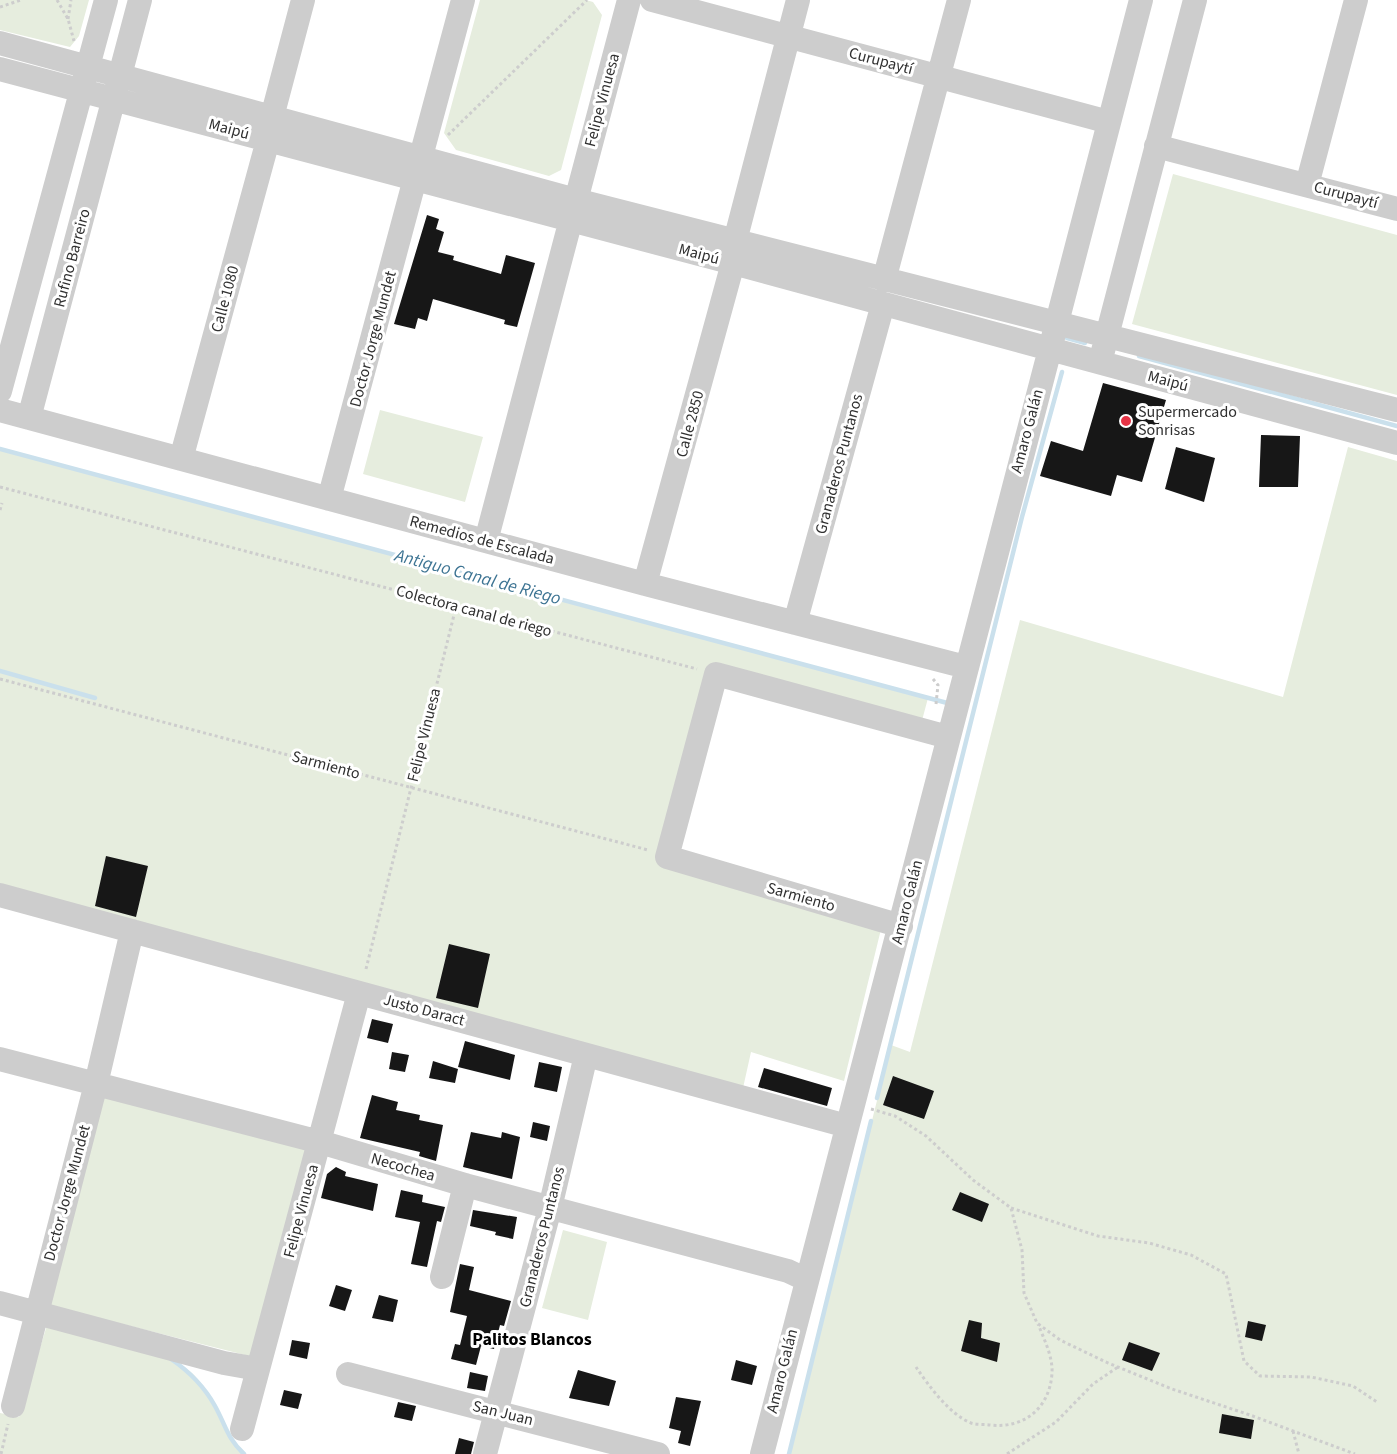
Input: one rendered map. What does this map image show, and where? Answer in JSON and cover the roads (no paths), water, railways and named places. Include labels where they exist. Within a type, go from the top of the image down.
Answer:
[{"type":"street","points":[[88,67],[106,0]]},
{"type":"street","name":"Rufino Barreiro","points":[[28,418],[140,0]]},
{"type":"street","name":"Calle 1080","points":[[181,459],[303,0]]},
{"type":"street","name":"Doctor Jorge Mundet","points":[[329,499],[463,0]]},
{"type":"street","name":"Felipe Vinuesa","points":[[486,541],[629,0]]},
{"type":"street","name":"Curupaytí","points":[[652,0],[1109,122]]},
{"type":"street","name":"Calle 2850","points":[[645,584],[734,252],[798,0]]},
{"type":"street","points":[[884,280],[959,0]]},
{"type":"street","points":[[1057,323],[1141,0]]},
{"type":"street","points":[[1100,362],[1195,0]]},
{"type":"street","points":[[1307,185],[1356,0]]},
{"type":"street","name":"Maipú","points":[[0,44],[88,67],[117,88]]},
{"type":"street","name":"Rufino Barreiro","points":[[0,391],[88,67]]},
{"type":"street","name":"Maipú","points":[[0,69],[82,91],[117,88],[734,252],[884,280],[1397,411]]},
{"type":"street","name":"Curupaytí","points":[[1156,146],[1397,209]]},
{"type":"street","name":"Maipú","points":[[734,252],[883,304],[1397,443]]},
{"type":"street","name":"Granaderos Puntanos","points":[[795,623],[883,304]]},
{"type":"street","name":"Amaro Galán","points":[[762,1454],[805,1279],[901,926],[948,736],[1057,323]]},
{"type":"street","name":"Remedios de Escalada","points":[[0,410],[645,584],[966,667]]},
{"type":"street","name":"Sarmiento","points":[[901,926],[660,854],[717,674],[948,736]]},
{"type":"street","name":"Justo Daract","points":[[0,895],[586,1055],[850,1115]]},
{"type":"street","name":"Doctor Jorge Mundet","points":[[12,1406],[96,1084],[132,931]]},
{"type":"street","name":"Felipe Vinuesa","points":[[242,1429],[359,993]]},
{"type":"street","name":"Granaderos Puntanos","points":[[485,1454],[550,1208],[586,1055]]},
{"type":"street","name":"Necochea","points":[[0,1059],[320,1142],[465,1185],[788,1271],[805,1279]]},
{"type":"street","points":[[442,1277],[465,1185]]},
{"type":"street","points":[[0,1303],[224,1363],[258,1369]]},
{"type":"street","name":"San Juan","points":[[348,1374],[658,1454]]},
{"type":"waterway","points":[[1067,338],[1085,343]]},
{"type":"waterway","points":[[1139,356],[1397,426]]},
{"type":"waterway","points":[[877,1098],[1022,517],[1062,372]]},
{"type":"waterway","name":"Antiguo Canal de Riego","points":[[0,449],[951,704]]},
{"type":"waterway","points":[[0,671],[95,698]]},
{"type":"waterway","points":[[789,1454],[871,1121]]},
{"type":"waterway","points":[[171,1359],[190,1374],[206,1392],[230,1437],[244,1454]]},
{"type":"place","name":"Supermercado Sonrisas","points":[[1126,421]]},
{"type":"district","name":"Palitos Blancos","points":[[532,1339]]}]
